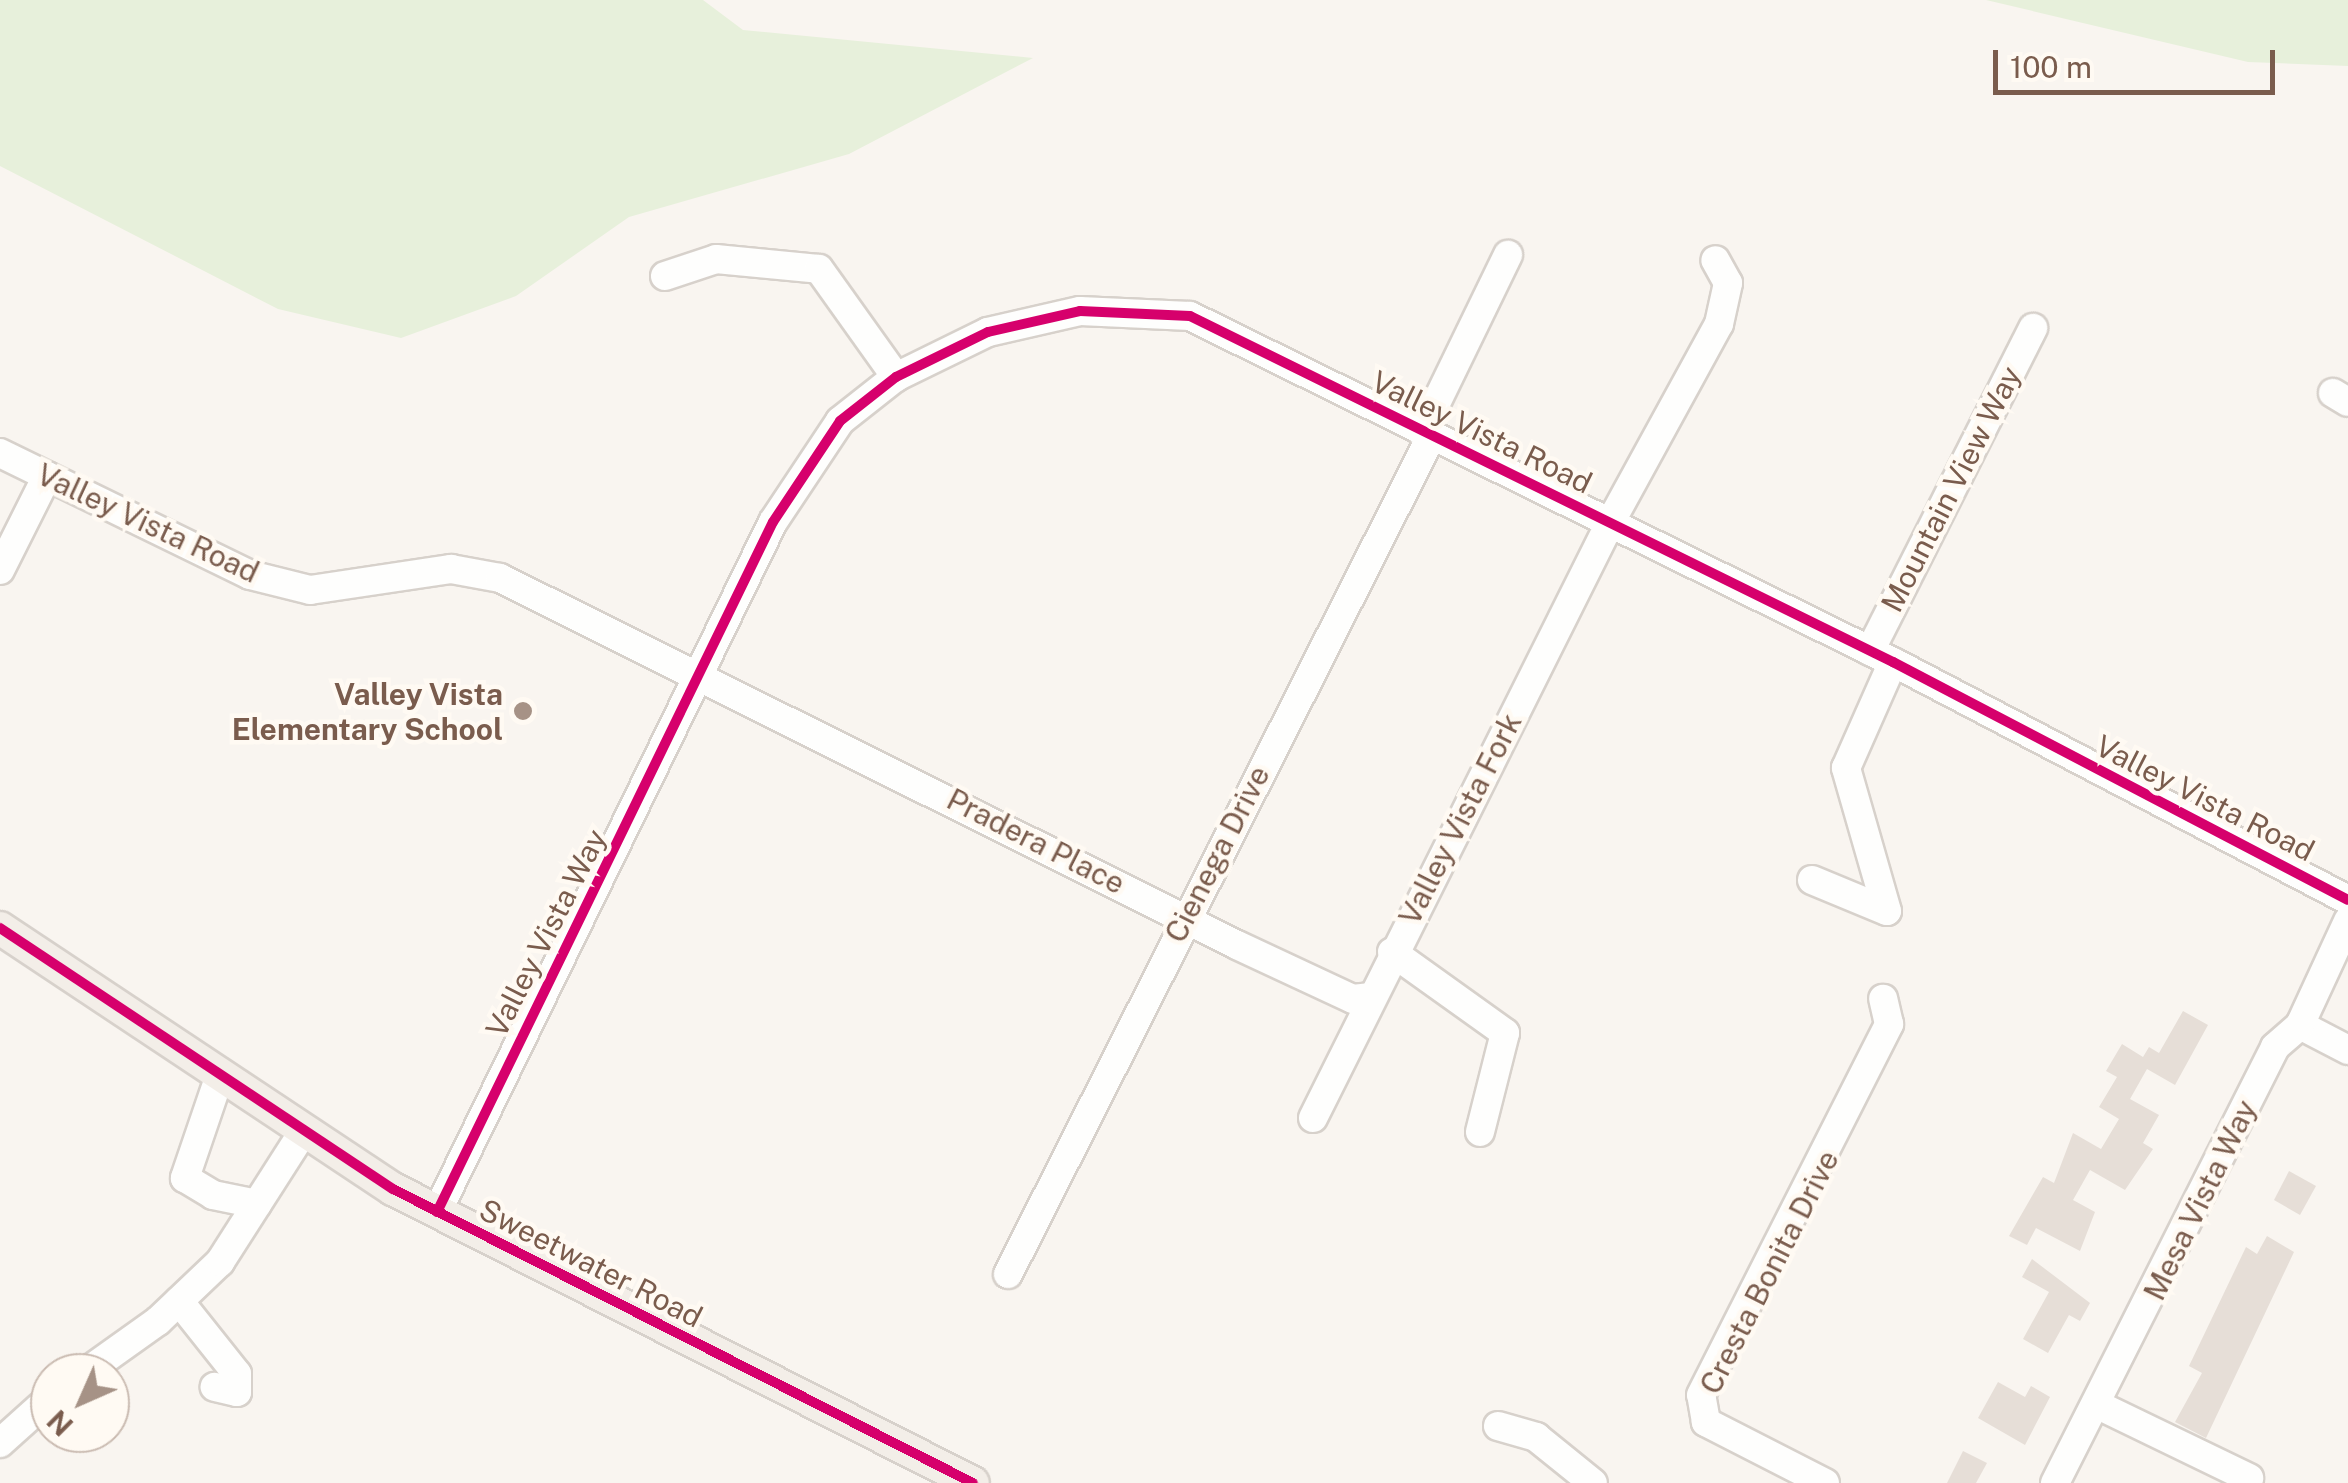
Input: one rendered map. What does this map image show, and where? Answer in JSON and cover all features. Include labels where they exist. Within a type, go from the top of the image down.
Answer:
[{"type":"main road","name":"Sweetwater Road","points":[[0,928],[302,1134],[437,1212],[973,1483]]},
{"type":"street","name":"Cienega Drive","points":[[1008,1274],[1427,434],[1508,255]]},
{"type":"street","points":[[665,276],[716,259],[819,270],[896,377]]},
{"type":"street","name":"Valley Vista Fork","points":[[1313,1118],[1369,997],[1610,522],[1724,312],[1728,284],[1715,260]]},
{"type":"street","name":"Valley Vista Road","points":[[0,453],[250,576],[310,590],[452,569],[500,578],[703,679],[773,522],[840,421],[896,377],[988,332],[1080,312],[1190,316],[1881,656],[2348,900]]},
{"type":"street","name":"Mountain View Way","points":[[1881,656],[2033,328]]},
{"type":"street","points":[[0,570],[47,476]]},
{"type":"street","points":[[1812,880],[1887,912],[1846,768],[1881,656]]},
{"type":"street","name":"Pradera Place","points":[[703,679],[1325,986],[1369,997]]},
{"type":"street","name":"Valley Vista Way","points":[[437,1212],[703,679]]},
{"type":"street","name":"Mesa Vista Way","points":[[2055,1483],[2098,1405],[2275,1047],[2300,1025],[2348,921]]},
{"type":"street","points":[[1392,952],[1505,1033],[1480,1132]]},
{"type":"street","name":"Cresta Bonita Drive","points":[[1825,1483],[1706,1422],[1700,1395],[1889,1024],[1883,999]]},
{"type":"street","points":[[2300,1025],[2348,1050]]},
{"type":"street","points":[[218,1078],[186,1178],[213,1196],[257,1204]]},
{"type":"street","points":[[111,1353],[179,1301],[220,1262],[302,1134]]},
{"type":"street","points":[[179,1301],[237,1374],[237,1392],[216,1388]]},
{"type":"street","points":[[2098,1405],[2250,1478]]},
{"type":"street","points":[[0,1443],[30,1416]]},
{"type":"street","points":[[1498,1426],[1536,1437],[1584,1480]]},
{"type":"green space","points":[[0,0],[703,0],[743,30],[1033,58],[849,154],[629,217],[516,296],[401,338],[278,309],[0,166]]},
{"type":"green space","points":[[1986,0],[2348,0],[2348,66],[2248,62]]},
{"type":"building","points":[[2183,1011],[2208,1025],[2175,1085],[2147,1069],[2130,1099],[2159,1115],[2143,1143],[2153,1149],[2125,1190],[2090,1170],[2073,1200],[2095,1212],[2080,1251],[2036,1228],[2027,1245],[2009,1236],[2043,1177],[2054,1183],[2073,1133],[2101,1149],[2119,1119],[2099,1107],[2117,1077],[2106,1071],[2122,1044],[2143,1057],[2149,1047],[2159,1053]]},
{"type":"building","points":[[2289,1171],[2316,1186],[2300,1215],[2274,1200]]},
{"type":"building","points":[[2267,1236],[2294,1252],[2206,1438],[2175,1422],[2202,1373],[2189,1366],[2246,1247],[2257,1254]]},
{"type":"building","points":[[2032,1259],[2090,1303],[2080,1321],[2069,1315],[2048,1353],[2023,1339],[2049,1292],[2022,1277]]},
{"type":"building","points":[[1998,1382],[2025,1397],[2031,1386],[2050,1397],[2025,1445],[1978,1418]]},
{"type":"building","points":[[1963,1451],[1987,1463],[1976,1483],[1947,1483]]},
{"type":"cycle path","points":[[437,1212],[773,522],[840,421],[896,377],[988,332],[1080,311],[1190,316],[1893,662],[2348,900]]},
{"type":"cycle path","points":[[0,928],[393,1189],[973,1483]]},
{"type":"place","name":"Valley Vista Elementary School","points":[[523,711]]}]
